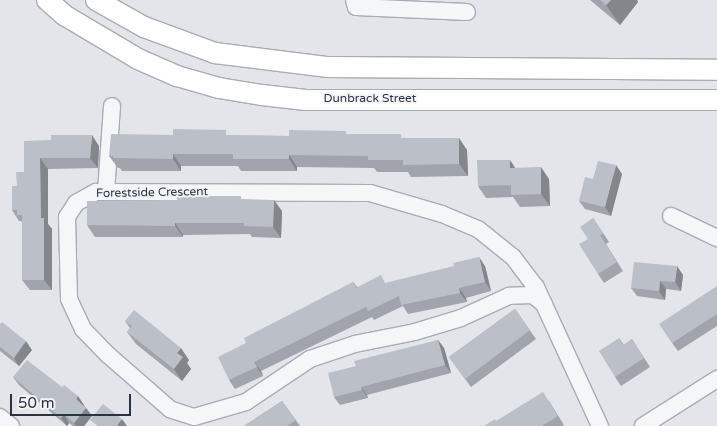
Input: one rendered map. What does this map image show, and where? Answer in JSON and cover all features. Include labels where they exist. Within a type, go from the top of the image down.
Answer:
[{"type":"main road","name":"Dunbrack Street","points":[[47,0],[64,15],[138,59],[177,76],[219,88],[262,95],[306,100],[717,100]]},
{"type":"main road","points":[[96,0],[144,26],[215,53],[328,67],[717,70]]},
{"type":"street","points":[[354,0],[356,7],[467,12]]},
{"type":"street","points":[[106,192],[112,106]]},
{"type":"street","name":"Forestside Crescent","points":[[544,304],[533,295],[509,296],[461,318],[415,332],[354,344],[310,359],[246,402],[194,417],[170,409],[108,355],[83,329],[69,299],[67,216],[76,203],[85,196],[96,192],[370,193],[442,214],[478,229],[513,257],[536,287],[544,304],[600,426]]},
{"type":"street","points":[[671,216],[717,238]]},
{"type":"street","points":[[643,426],[717,379]]},
{"type":"street","points":[[0,417],[11,426]]},
{"type":"building","points":[[600,0],[611,0],[606,5]]},
{"type":"building","points":[[173,129],[226,130],[226,135],[289,136],[289,130],[346,131],[346,134],[401,134],[401,138],[459,138],[459,164],[403,165],[403,160],[368,160],[368,156],[289,155],[289,159],[233,159],[233,154],[173,154],[173,159],[113,158],[113,156],[109,156],[111,134],[173,135]]},
{"type":"building","points":[[51,135],[92,135],[90,158],[40,158],[41,218],[44,218],[44,280],[22,280],[22,215],[17,215],[17,210],[12,210],[12,186],[17,186],[16,172],[24,172],[24,141],[51,140]]},
{"type":"building","points":[[477,160],[510,160],[510,168],[541,167],[541,194],[511,195],[511,185],[478,186]]},
{"type":"building","points":[[598,161],[616,165],[605,207],[579,201],[585,177],[593,179]]},
{"type":"building","points":[[177,196],[241,196],[241,199],[274,200],[273,227],[244,226],[244,223],[175,223],[175,226],[87,225],[87,201],[177,201]]},
{"type":"building","points":[[593,218],[603,234],[600,235],[617,262],[598,274],[579,244],[588,239],[580,227]]},
{"type":"building","points":[[479,257],[485,282],[459,288],[460,293],[401,305],[399,296],[368,311],[366,307],[254,362],[257,367],[229,380],[218,357],[246,343],[244,338],[353,282],[356,288],[381,275],[385,283],[454,266],[453,263]]},
{"type":"building","points":[[634,262],[677,266],[675,282],[660,281],[659,291],[631,288]]},
{"type":"building","points":[[717,286],[717,314],[672,343],[659,324]]},
{"type":"building","points":[[515,309],[530,330],[465,379],[449,357]]},
{"type":"building","points":[[134,310],[181,348],[177,353],[183,357],[174,369],[127,332],[132,326],[125,321]]},
{"type":"building","points":[[2,322],[26,341],[14,358],[0,347],[0,324]]},
{"type":"building","points":[[619,338],[623,345],[632,339],[644,358],[615,377],[599,351]]},
{"type":"building","points":[[438,340],[445,365],[361,387],[362,390],[334,397],[328,373],[356,366],[354,361]]},
{"type":"building","points":[[27,360],[62,387],[64,385],[78,396],[76,399],[86,408],[74,423],[64,414],[61,418],[13,377]]},
{"type":"building","points":[[543,392],[558,416],[542,426],[484,426],[495,419],[496,421]]},
{"type":"building","points":[[282,401],[296,420],[287,426],[244,426]]},
{"type":"building","points":[[103,404],[122,419],[118,426],[98,426],[90,420]]}]
